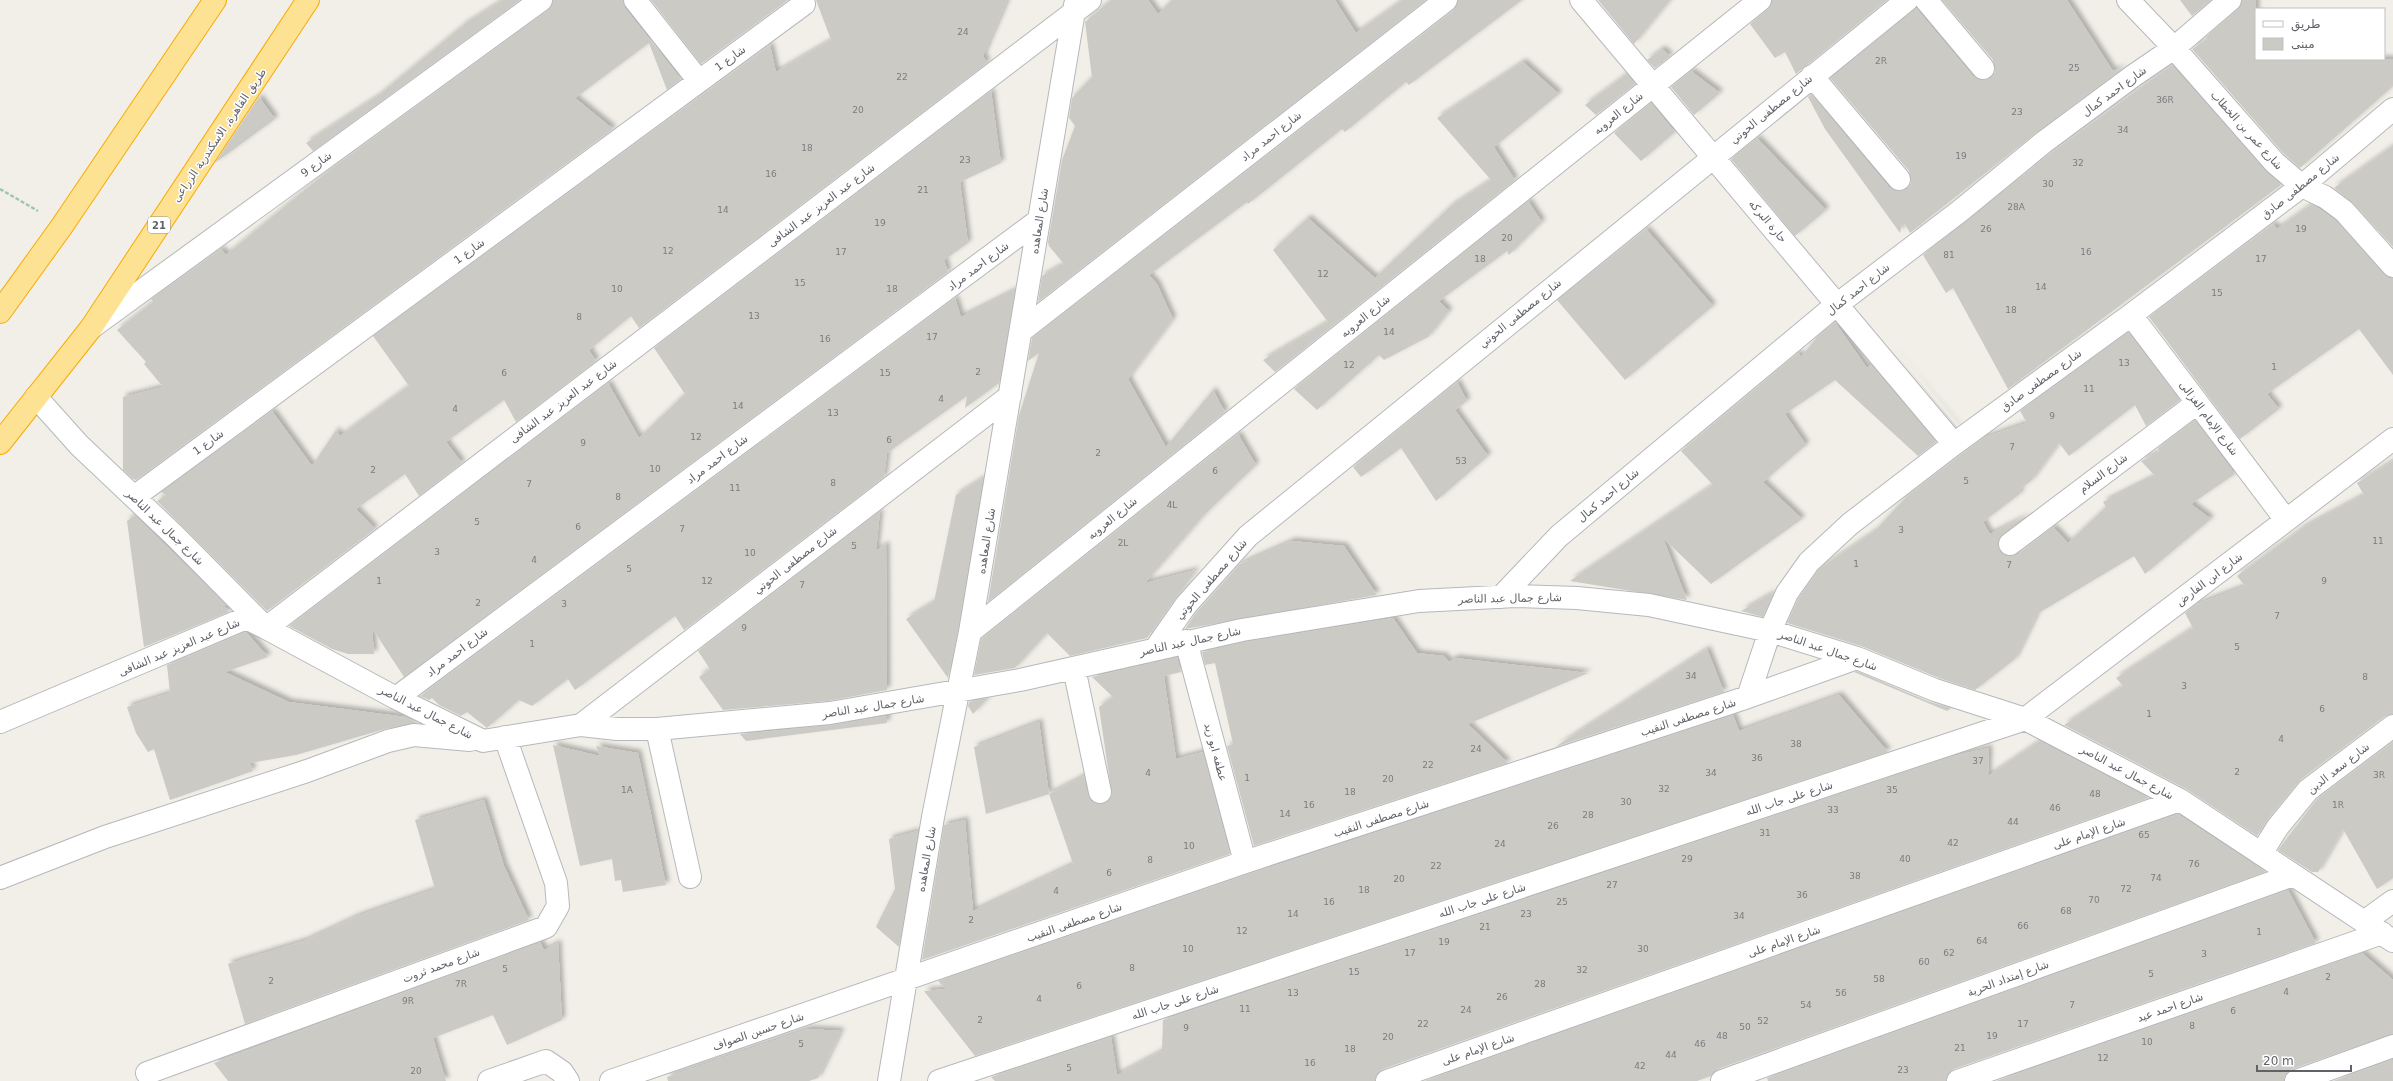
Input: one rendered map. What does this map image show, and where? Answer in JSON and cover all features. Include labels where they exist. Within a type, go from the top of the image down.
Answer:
[{"type":"highway","points":[[0,312],[62,226],[215,0]]},
{"type":"highway","name":"طريق القاهرة, الاسكندرية الزراعى","points":[[0,443],[91,328],[308,1]]},
{"type":"street","name":"شارع 9","points":[[91,328],[541,0]]},
{"type":"street","points":[[635,0],[699,81]]},
{"type":"street","name":"شارع احمد مراد","points":[[1021,330],[1446,0]]},
{"type":"street","name":"حارة البركه","points":[[1581,0],[1954,444]]},
{"type":"street","name":"شارع العروبه","points":[[970,632],[1760,0]]},
{"type":"street","name":"شارع مصطفى الحوتي","points":[[1156,648],[1186,605],[1248,536],[1713,156],[1907,0]]},
{"type":"street","points":[[1926,0],[1984,68]]},
{"type":"street","name":"شارع عمر بن الخطاب","points":[[2128,0],[2174,48],[2275,163],[2302,186],[2325,197],[2344,211],[2393,266]]},
{"type":"street","name":"شارع احمد كمال","points":[[1501,597],[1559,536],[1837,304],[1960,211],[2044,142],[2174,48],[2230,0]]},
{"type":"street","name":"شارع 1","points":[[134,496],[804,4]]},
{"type":"street","name":"شارع المعاهده","points":[[889,1081],[933,817],[960,692],[1039,220],[1080,4]]},
{"type":"street","name":"شارع عبد العزيز عبد الشافى","points":[[0,722],[246,618],[266,628],[1080,4]]},
{"type":"street","points":[[1812,76],[1898,179]]},
{"type":"street","name":"شارع مصطفى صادق","points":[[1748,697],[1770,631],[1787,593],[1809,562],[1850,524],[1954,444],[2131,316],[2302,186],[2393,108]]},
{"type":"street","name":"شارع احمد مراد","points":[[396,698],[1039,220]]},
{"type":"street","name":"شارع الإمام الغزالى","points":[[2131,316],[2286,520]]},
{"type":"street","name":"شارع جمال عبد الناصر","points":[[36,396],[79,445],[134,496],[266,628],[396,698],[483,740],[581,725],[617,729],[657,729],[830,713],[960,692],[1242,630],[1419,600],[1501,597],[1577,598],[1649,605],[1770,631],[1856,658],[1935,690],[2025,719],[2180,800],[2380,932]]},
{"type":"street","name":"شارع مصطفى الحوتي","points":[[581,725],[1010,396]]},
{"type":"street","name":"شارع السلام","points":[[2010,544],[2197,403]]},
{"type":"street","name":"شارع ابن الفارض","points":[[2025,719],[2393,439]]},
{"type":"street","name":"عطفه ابو زيد","points":[[1186,642],[1245,862]]},
{"type":"street","name":"شارع مصطفى النقيب","points":[[906,980],[1245,862],[1748,697],[1856,658]]},
{"type":"street","points":[[1074,668],[1100,792]]},
{"type":"street","name":"شارع على جاب الله","points":[[939,1081],[2025,719]]},
{"type":"street","name":"شارع سعد الدين","points":[[2261,854],[2277,828],[2308,790],[2393,726]]},
{"type":"street","points":[[657,729],[690,877]]},
{"type":"street","points":[[0,878],[104,837],[307,771],[388,741],[414,735],[483,740]]},
{"type":"street","name":"شارع محمد ثروت","points":[[147,1073],[546,927],[558,906],[556,883],[504,737]]},
{"type":"street","name":"شارع الإمام على","points":[[1387,1081],[2180,800]]},
{"type":"street","name":"شارع إمتداد الحرية","points":[[1722,1081],[2293,875]]},
{"type":"street","name":"شارع احمد عيد","points":[[1958,1081],[2380,932],[2393,901]]},
{"type":"street","name":"شارع حسين الصواف","points":[[611,1081],[906,980]]},
{"type":"street","points":[[2296,1081],[2393,1046]]},
{"type":"street","points":[[489,1081],[546,1062],[562,1072],[568,1081]]},
{"type":"path","points":[[0,188],[62,226]]},
{"type":"building","points":[[503,0],[520,0],[313,151],[306,143],[378,96],[465,24]]},
{"type":"building","points":[[553,0],[623,0],[625,8],[681,79],[667,90],[649,43],[575,98],[613,129],[136,480],[133,479],[123,470],[123,397],[163,387],[144,364],[146,362],[117,330],[153,302],[151,299],[221,249],[226,255],[328,171],[548,10]]},
{"type":"building","points":[[651,0],[788,0],[701,64]]},
{"type":"building","points":[[816,0],[1007,0],[983,56],[987,63],[639,328],[631,316],[589,350],[596,361],[516,422],[504,400],[446,442],[462,463],[419,496],[405,474],[356,509],[375,529],[267,611],[157,501],[166,495],[161,492],[272,411],[312,466],[336,430],[340,436],[409,386],[373,336],[770,45],[776,72],[831,40]]},
{"type":"building","points":[[1111,0],[1148,0],[1158,14],[1172,0],[1335,0],[1356,33],[1403,0],[1426,0],[1038,302],[1042,276],[1064,264],[1049,246],[1048,242],[1062,160],[1075,126],[1069,118],[1072,98],[1092,77],[1085,22]]},
{"type":"building","points":[[1458,0],[1522,0],[1409,85],[1406,82],[1345,132],[1342,129],[1248,204],[1247,202],[1149,275],[1157,284],[1173,319],[1128,379],[1166,447],[1213,390],[1225,412],[988,602],[1019,415],[1039,353],[1028,361],[1032,338],[1454,10]]},
{"type":"building","points":[[1598,0],[1670,0],[1634,44]]},
{"type":"building","points":[[1772,0],[1887,0],[1796,74],[1785,52],[1775,58],[1750,24],[1768,9]]},
{"type":"building","points":[[1942,0],[2067,0],[2113,71],[2123,68],[2037,132],[1910,233],[1903,221],[1900,233],[1825,129],[1808,97],[1811,94],[1889,187],[1895,191],[1907,189],[1911,183],[1909,171],[1830,78],[1916,8],[1973,76],[1979,80],[1991,78],[1995,72],[1993,60]]},
{"type":"building","points":[[2180,0],[2211,0],[2192,16]]},
{"type":"building","points":[[2242,0],[2256,0],[2255,60],[2393,59],[2393,86],[2300,168],[2284,154],[2192,49],[2207,39],[2206,37],[2238,9]]},
{"type":"building","points":[[1662,49],[1670,56],[1655,68],[1647,60]]},
{"type":"building","points":[[1523,62],[1559,94],[1494,147],[1515,180],[1275,372],[1263,360],[1328,322],[1273,250],[1308,218],[1375,278],[1451,206],[1491,180],[1437,118]]},
{"type":"building","points":[[2172,65],[2266,171],[2281,185],[2008,389],[1953,288],[1946,293],[1923,255],[2052,152]]},
{"type":"building","points":[[1691,71],[1720,93],[1694,115],[1671,87]]},
{"type":"building","points":[[1627,74],[1635,84],[1596,115],[1585,105]]},
{"type":"building","points":[[991,91],[1001,163],[960,182],[968,243],[944,260],[948,272],[404,677],[372,628],[374,654],[348,654],[332,649],[289,626],[608,383],[639,438],[685,394],[654,348]]},
{"type":"building","points":[[259,97],[275,119],[215,163]]},
{"type":"building","points":[[1651,103],[1675,132],[1641,161],[1614,133]]},
{"type":"building","points":[[1757,138],[1826,210],[1795,236],[1731,159]]},
{"type":"building","points":[[2393,146],[2393,247],[2353,203],[2334,188]]},
{"type":"building","points":[[1528,201],[1542,222],[1509,255],[1507,251],[1439,301],[1449,311],[1428,337],[1384,360],[1379,355],[1317,410],[1294,389]]},
{"type":"building","points":[[2312,204],[2336,220],[2384,274],[2393,278],[2393,375],[2359,329],[2267,394],[2279,409],[2240,439],[2149,317],[2273,224],[2277,229]]},
{"type":"building","points":[[1646,229],[1713,306],[1625,380],[1557,300]]},
{"type":"building","points":[[1015,290],[999,383],[965,408],[967,396],[887,453],[884,477],[684,630],[675,616],[575,690],[568,679],[532,706],[519,700],[487,728],[467,712],[461,716],[439,705],[432,698],[429,700],[420,696],[955,298],[961,317]]},
{"type":"building","points":[[1835,322],[1867,368],[1871,364],[1936,442],[1918,456],[1835,380],[1785,414],[1806,445],[1763,482],[1802,519],[1711,584],[1663,538],[1687,600],[1570,581],[1713,485],[1681,451],[1798,353],[1801,357],[1818,336]]},
{"type":"building","points":[[2128,332],[2180,400],[2146,426],[2135,405],[2069,456],[2059,443],[2032,480],[2019,490],[2021,493],[1983,522],[1990,534],[2027,516],[1999,539],[1998,546],[2006,556],[2018,554],[2053,527],[2068,543],[2106,507],[2103,502],[2155,476],[2141,461],[2159,452],[2158,448],[2195,420],[2235,474],[2191,504],[2211,519],[2145,574],[2134,556],[2037,614],[2015,659],[1975,690],[1939,678],[1861,646],[1787,623],[1798,599],[1819,569],[1875,531],[1907,496],[1983,438],[2027,423],[2020,411]]},
{"type":"building","points":[[1890,347],[1957,427],[1956,427]]},
{"type":"building","points":[[1457,382],[1467,401],[1455,410],[1488,456],[1436,501],[1401,448],[1361,477],[1353,467]]},
{"type":"building","points":[[1238,434],[1256,465],[1203,516],[1145,583],[1196,570],[1147,638],[1070,656],[1047,633],[1015,668],[974,675],[981,639]]},
{"type":"building","points":[[2393,461],[2393,714],[2385,716],[2300,780],[2267,820],[2257,836],[2186,789],[2064,725],[2123,686],[2116,678],[2193,628],[2185,613],[2195,605],[2245,586],[2237,576],[2304,527],[2364,495],[2357,483]]},
{"type":"building","points":[[983,478],[958,630],[948,678],[906,619],[934,602],[956,495]]},
{"type":"building","points":[[880,511],[876,551],[886,544],[887,690],[828,701],[723,710],[699,677],[710,669],[698,651]]},
{"type":"building","points":[[135,515],[227,606],[222,604],[229,612],[144,647],[127,521]]},
{"type":"building","points":[[1292,541],[1344,546],[1377,595],[1185,629],[1196,613],[1240,564]]},
{"type":"building","points":[[1773,593],[1763,617],[1741,611]]},
{"type":"building","points":[[1393,618],[1417,653],[1444,656],[1449,662],[1455,658],[1588,673],[1468,724],[1508,763],[1254,846],[1227,746],[1233,744],[1215,663],[1205,665],[1202,652],[1244,642]]},
{"type":"building","points":[[246,632],[268,657],[225,672],[289,702],[406,717],[418,723],[385,729],[296,755],[250,763],[253,771],[170,800],[154,749],[148,752],[136,733],[127,707],[170,693],[167,665]]},
{"type":"building","points":[[1707,649],[1724,692],[1555,747],[1654,683]]},
{"type":"building","points":[[1177,657],[1181,672],[1164,676],[1176,759],[1203,752],[1230,854],[922,960],[944,825],[965,820],[973,911],[1073,864],[1049,794],[1084,776],[1091,801],[1103,804],[1112,796],[1099,707],[1113,697],[1092,677]]},
{"type":"building","points":[[1857,671],[1930,702],[1951,708],[1947,711],[1854,672]]},
{"type":"building","points":[[1839,695],[1888,752],[975,1056],[924,991],[946,989],[938,981],[1249,874],[1733,715],[1739,731]]},
{"type":"building","points":[[988,698],[973,714],[968,706],[969,702]]},
{"type":"building","points":[[887,716],[887,723],[746,741],[740,734],[831,725]]},
{"type":"building","points":[[1039,722],[1049,794],[986,814],[974,747]]},
{"type":"building","points":[[2040,741],[2149,798],[1383,1069],[1377,1073],[1375,1081],[995,1081],[991,1077],[1111,1037],[1117,1075],[1162,1051],[1163,1020],[1949,757],[1989,748],[1988,776]]},
{"type":"building","points":[[2393,742],[2393,878],[2377,889],[2343,829],[2318,872],[2312,872],[2278,850],[2317,799]]},
{"type":"building","points":[[553,745],[600,756],[596,746],[638,753],[666,885],[623,892],[621,880],[615,881],[612,859],[580,866]]},
{"type":"building","points":[[484,800],[504,866],[529,920],[245,1024],[228,964],[304,941],[358,916],[435,889],[415,820]]},
{"type":"building","points":[[2178,814],[2266,872],[1718,1069],[1711,1076],[1697,1081],[1424,1081]]},
{"type":"building","points":[[918,831],[899,947],[876,927],[895,889],[889,839]]},
{"type":"building","points":[[2288,890],[2316,943],[1954,1069],[1948,1073],[1946,1081],[1768,1081],[1767,1078]]},
{"type":"building","points":[[540,942],[544,950],[558,943],[562,1020],[507,1045],[493,1015],[433,1038],[446,1081],[228,1081],[214,1063]]},
{"type":"building","points":[[2362,953],[2393,980],[2393,1034],[2292,1069],[2286,1073],[2284,1081],[1996,1081]]},
{"type":"building","points":[[808,1029],[841,1031],[818,1078],[809,1081],[668,1081],[667,1077]]},
{"type":"building","points":[[2392,1060],[2393,1081],[2333,1081]]}]
